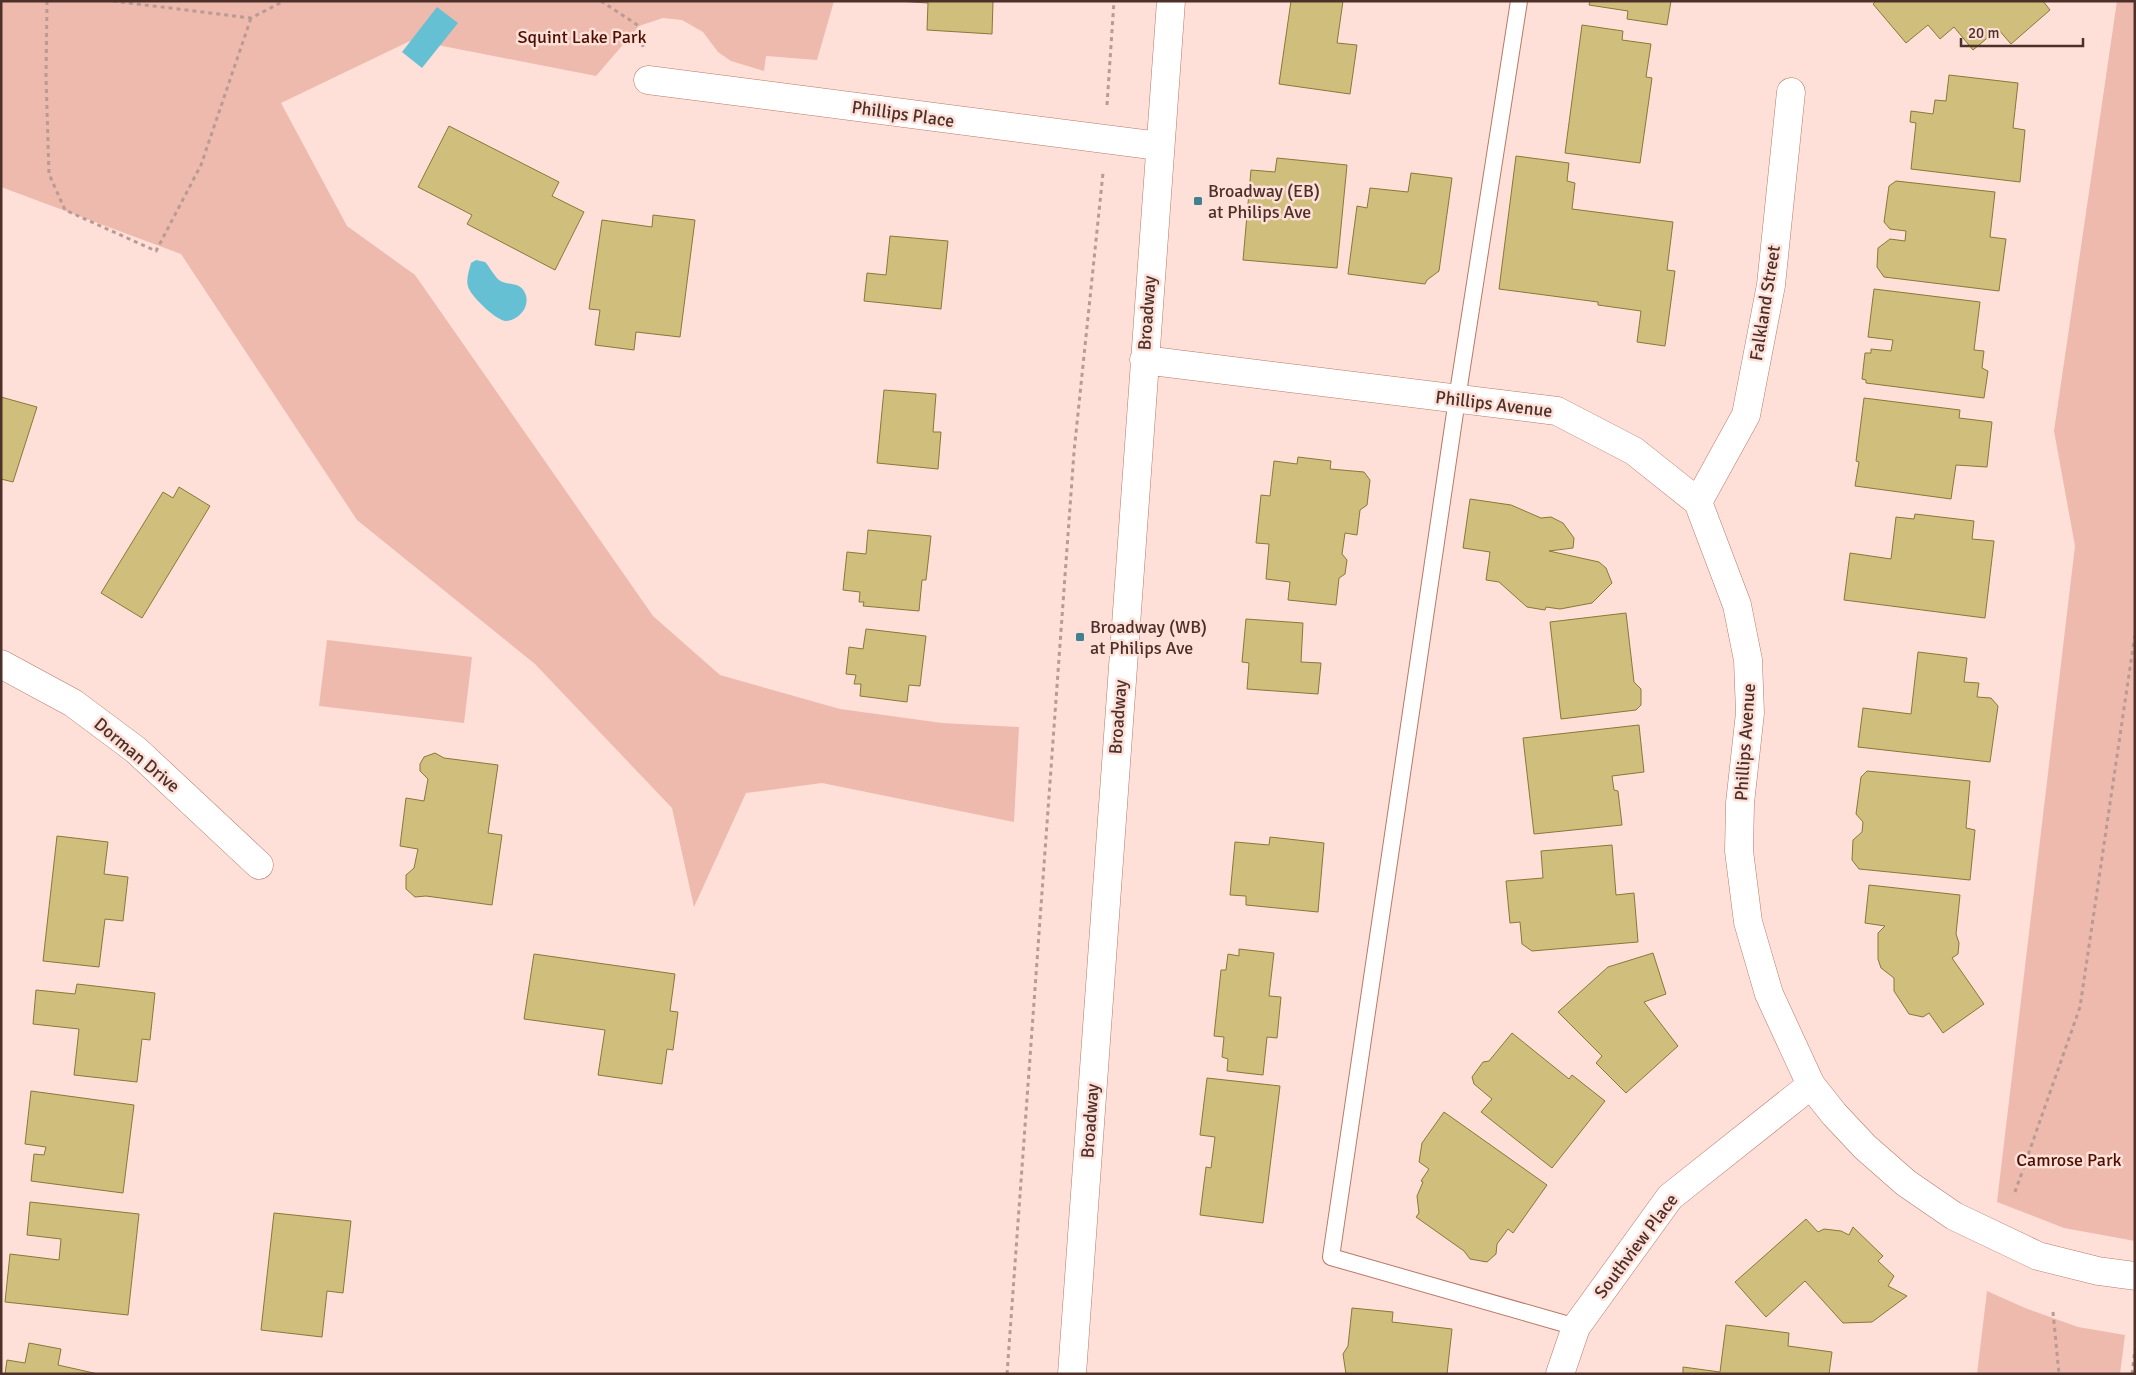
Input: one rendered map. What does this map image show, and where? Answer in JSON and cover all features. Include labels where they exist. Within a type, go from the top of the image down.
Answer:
[{"type":"street","name":"Broadway","points":[[1072,1374],[1159,146],[1171,1]]},
{"type":"street","name":"Phillips Place","points":[[648,80],[1159,146]]},
{"type":"street","name":"Falkland Street","points":[[1698,502],[1746,415],[1770,285],[1791,92]]},
{"type":"street","name":"Phillips Avenue","points":[[1144,360],[1557,411],[1634,450],[1698,502],[1737,605],[1748,660],[1750,713],[1740,804],[1739,851],[1748,922],[1769,994],[1811,1085],[1834,1114],[1865,1147],[1906,1184],[1954,1216],[2038,1256],[2098,1270],[2135,1276]]},
{"type":"street","name":"Dorman Drive","points":[[1,664],[73,703],[136,750],[259,865]]},
{"type":"street","name":"Southview Place","points":[[1560,1374],[1576,1327],[1670,1197],[1811,1085]]},
{"type":"lane","points":[[1519,1],[1456,399],[1331,1257],[1576,1327]]},
{"type":"path","points":[[47,1],[46,77],[49,174],[65,210],[156,251],[201,164],[251,18]]},
{"type":"path","points":[[113,1],[251,18],[284,1]]},
{"type":"path","points":[[601,1],[639,26],[648,80]]},
{"type":"path","points":[[1107,101],[1114,1]]},
{"type":"path","points":[[1007,1374],[1074,452],[1103,176]]},
{"type":"path","points":[[2015,1192],[2080,1007],[2135,634]]},
{"type":"path","points":[[2053,1312],[2059,1374]]},
{"type":"path","points":[[2132,1374],[2135,1349]]},
{"type":"green space","name":"Squint Lake Park","points":[[1,1],[834,1],[817,60],[766,56],[764,71],[731,61],[718,52],[703,32],[682,20],[663,18],[639,26],[596,76],[412,40],[281,103],[347,226],[415,275],[653,616],[720,675],[840,709],[942,723],[1019,727],[1014,822],[822,783],[746,793],[694,907],[672,808],[535,664],[357,520],[181,254],[1,187]]},
{"type":"green space","name":"Camrose Park","points":[[2117,1],[2135,1],[2135,1241],[2064,1228],[1997,1202],[2075,546],[2054,431]]},
{"type":"green space","points":[[327,640],[472,657],[464,723],[319,706]]},
{"type":"green space","points":[[1987,1291],[2025,1308],[2078,1327],[2125,1335],[2120,1374],[1977,1374]]},
{"type":"water","points":[[437,7],[458,23],[422,68],[402,52]]},
{"type":"water","points":[[476,260],[485,262],[502,282],[517,285],[523,289],[526,303],[523,312],[511,320],[502,320],[475,298],[467,283],[471,263]]},
{"type":"building","points":[[898,1],[993,1],[992,34],[927,30],[928,3]]},
{"type":"building","points":[[1291,1],[1343,1],[1337,43],[1357,45],[1350,94],[1279,84]]},
{"type":"building","points":[[1590,1],[1671,1],[1667,25],[1627,19],[1628,11],[1589,5]]},
{"type":"building","points":[[1876,1],[2043,1],[2050,10],[2011,44],[1998,29],[1973,50],[1954,27],[1940,39],[1928,25],[1906,43],[1873,4]]},
{"type":"building","points":[[1582,25],[1623,31],[1622,40],[1651,44],[1646,77],[1652,78],[1640,163],[1565,153]]},
{"type":"building","points":[[1949,75],[2018,83],[2013,128],[2025,130],[2020,182],[1911,169],[1916,123],[1910,122],[1911,111],[1933,114],[1935,100],[1946,101]]},
{"type":"building","points":[[449,126],[559,182],[552,196],[584,212],[555,270],[467,224],[472,215],[418,187]]},
{"type":"building","points":[[1516,156],[1569,163],[1567,181],[1575,183],[1572,209],[1673,222],[1667,270],[1675,271],[1665,346],[1637,342],[1641,311],[1598,305],[1598,302],[1499,289]]},
{"type":"building","points":[[1277,158],[1347,165],[1337,268],[1243,260],[1251,170],[1275,172]]},
{"type":"building","points":[[1411,173],[1452,178],[1439,271],[1427,280],[1425,284],[1348,274],[1357,206],[1367,208],[1370,188],[1408,192]]},
{"type":"building","points":[[1896,181],[1995,192],[1990,237],[2006,239],[1999,291],[1884,277],[1877,267],[1878,248],[1890,239],[1905,241],[1906,231],[1890,229],[1884,222],[1889,186]]},
{"type":"building","points":[[653,215],[695,220],[680,337],[636,332],[634,350],[595,345],[600,310],[589,309],[602,220],[652,227]]},
{"type":"building","points":[[890,236],[948,241],[941,309],[864,301],[867,273],[886,275]]},
{"type":"building","points":[[1874,289],[1980,302],[1974,350],[1984,351],[1982,368],[1988,371],[1984,398],[1866,383],[1866,380],[1862,379],[1865,353],[1871,353],[1871,349],[1891,351],[1893,340],[1868,337]]},
{"type":"building","points":[[884,390],[936,394],[933,432],[941,432],[938,469],[877,463]]},
{"type":"building","points":[[1,397],[37,407],[13,482],[1,479]]},
{"type":"building","points":[[1864,398],[1960,410],[1959,418],[1992,422],[1987,467],[1956,465],[1951,499],[1855,486],[1859,462],[1856,461]]},
{"type":"building","points":[[1298,457],[1331,461],[1330,469],[1364,472],[1370,480],[1367,505],[1360,510],[1357,535],[1345,533],[1342,554],[1347,560],[1345,574],[1339,578],[1336,605],[1288,600],[1290,582],[1266,579],[1269,544],[1256,543],[1261,495],[1270,496],[1274,461],[1297,464]]},
{"type":"building","points":[[179,487],[210,506],[142,618],[101,593],[163,492],[173,498]]},
{"type":"building","points":[[1470,499],[1511,505],[1541,518],[1551,517],[1563,523],[1574,538],[1573,548],[1549,551],[1599,562],[1606,568],[1612,583],[1592,603],[1560,609],[1546,607],[1545,610],[1527,607],[1499,582],[1486,580],[1490,552],[1463,548]]},
{"type":"building","points":[[1915,514],[1974,521],[1972,539],[1994,541],[1985,618],[1844,600],[1850,553],[1891,559],[1896,517],[1914,519]]},
{"type":"building","points":[[868,530],[931,536],[926,580],[922,580],[919,611],[863,606],[864,602],[859,602],[860,592],[843,590],[847,552],[866,554]]},
{"type":"building","points":[[1626,613],[1634,682],[1641,689],[1641,705],[1636,710],[1561,719],[1550,622]]},
{"type":"building","points":[[1246,619],[1303,623],[1301,662],[1321,663],[1318,694],[1247,689],[1249,663],[1242,662]]},
{"type":"building","points":[[866,629],[926,636],[920,686],[909,685],[907,702],[860,696],[861,684],[854,684],[856,675],[846,674],[849,647],[863,649]]},
{"type":"building","points":[[1918,652],[1967,658],[1964,682],[1979,683],[1977,697],[1991,698],[1998,706],[1990,762],[1858,747],[1863,708],[1911,714]]},
{"type":"building","points":[[1639,725],[1644,772],[1612,776],[1614,790],[1618,791],[1622,825],[1534,834],[1523,738]]},
{"type":"building","points":[[435,753],[444,758],[498,765],[488,833],[502,835],[492,905],[426,896],[415,897],[406,889],[406,875],[414,868],[418,849],[400,846],[406,798],[424,801],[428,779],[420,771],[420,764],[424,757]]},
{"type":"building","points":[[1867,771],[1970,781],[1966,828],[1975,830],[1970,880],[1859,869],[1852,860],[1853,840],[1862,832],[1863,822],[1856,814],[1861,777]]},
{"type":"building","points":[[57,836],[108,842],[104,874],[128,877],[123,921],[105,919],[99,967],[43,961]]},
{"type":"building","points":[[1270,837],[1324,843],[1318,912],[1246,905],[1246,896],[1230,895],[1235,842],[1269,845]]},
{"type":"building","points":[[1612,845],[1616,895],[1634,893],[1638,942],[1532,951],[1522,944],[1520,922],[1510,923],[1506,881],[1543,878],[1541,851]]},
{"type":"building","points":[[1869,885],[1960,895],[1956,934],[1959,943],[1958,954],[1952,958],[1984,1004],[1943,1033],[1929,1013],[1923,1017],[1909,1014],[1894,991],[1894,978],[1881,968],[1878,959],[1878,933],[1885,926],[1865,923]]},
{"type":"building","points":[[1239,949],[1274,953],[1269,996],[1281,997],[1277,1038],[1267,1037],[1263,1075],[1227,1071],[1228,1059],[1222,1057],[1224,1037],[1214,1036],[1221,970],[1226,970],[1228,954],[1239,956]]},
{"type":"building","points":[[1653,953],[1666,994],[1644,1002],[1678,1046],[1626,1093],[1596,1063],[1602,1056],[1558,1012],[1608,967]]},
{"type":"building","points":[[534,954],[675,974],[670,1011],[678,1012],[673,1050],[667,1049],[662,1084],[598,1075],[605,1030],[524,1019]]},
{"type":"building","points":[[77,984],[155,993],[150,1040],[142,1039],[137,1082],[74,1075],[79,1029],[33,1024],[36,990],[75,994]]},
{"type":"building","points":[[1512,1033],[1569,1079],[1572,1075],[1605,1101],[1552,1168],[1481,1112],[1492,1099],[1474,1084],[1472,1077],[1483,1062],[1489,1061]]},
{"type":"building","points":[[1207,1078],[1280,1086],[1263,1223],[1200,1215],[1206,1167],[1211,1168],[1215,1137],[1200,1135]]},
{"type":"building","points":[[31,1091],[134,1105],[123,1193],[31,1181],[34,1154],[44,1155],[46,1147],[25,1144]]},
{"type":"building","points":[[1444,1112],[1547,1185],[1513,1233],[1508,1229],[1497,1244],[1496,1254],[1487,1262],[1470,1259],[1464,1251],[1416,1217],[1419,1213],[1417,1196],[1423,1182],[1421,1181],[1429,1169],[1419,1162],[1422,1143]]},
{"type":"building","points":[[30,1202],[139,1214],[128,1315],[5,1302],[10,1254],[59,1260],[61,1239],[27,1235]]},
{"type":"building","points":[[274,1213],[351,1221],[343,1293],[327,1291],[322,1337],[261,1330]]},
{"type":"building","points":[[1806,1219],[1818,1232],[1824,1229],[1841,1231],[1849,1235],[1853,1227],[1883,1256],[1878,1261],[1894,1276],[1888,1286],[1907,1296],[1872,1322],[1843,1323],[1805,1281],[1766,1317],[1735,1282]]},
{"type":"building","points":[[1352,1308],[1393,1312],[1392,1322],[1452,1329],[1447,1374],[1346,1374],[1343,1354],[1348,1346]]},
{"type":"building","points":[[1726,1325],[1789,1333],[1788,1346],[1832,1352],[1829,1374],[1683,1374],[1683,1367],[1720,1372]]},
{"type":"building","points":[[29,1343],[61,1349],[58,1365],[98,1374],[5,1374],[7,1360],[25,1363]]},
{"type":"place","name":"Broadway (EB) at Philips Ave","points":[[1198,201]]},
{"type":"place","name":"Broadway (WB) at Philips Ave","points":[[1080,637]]}]
